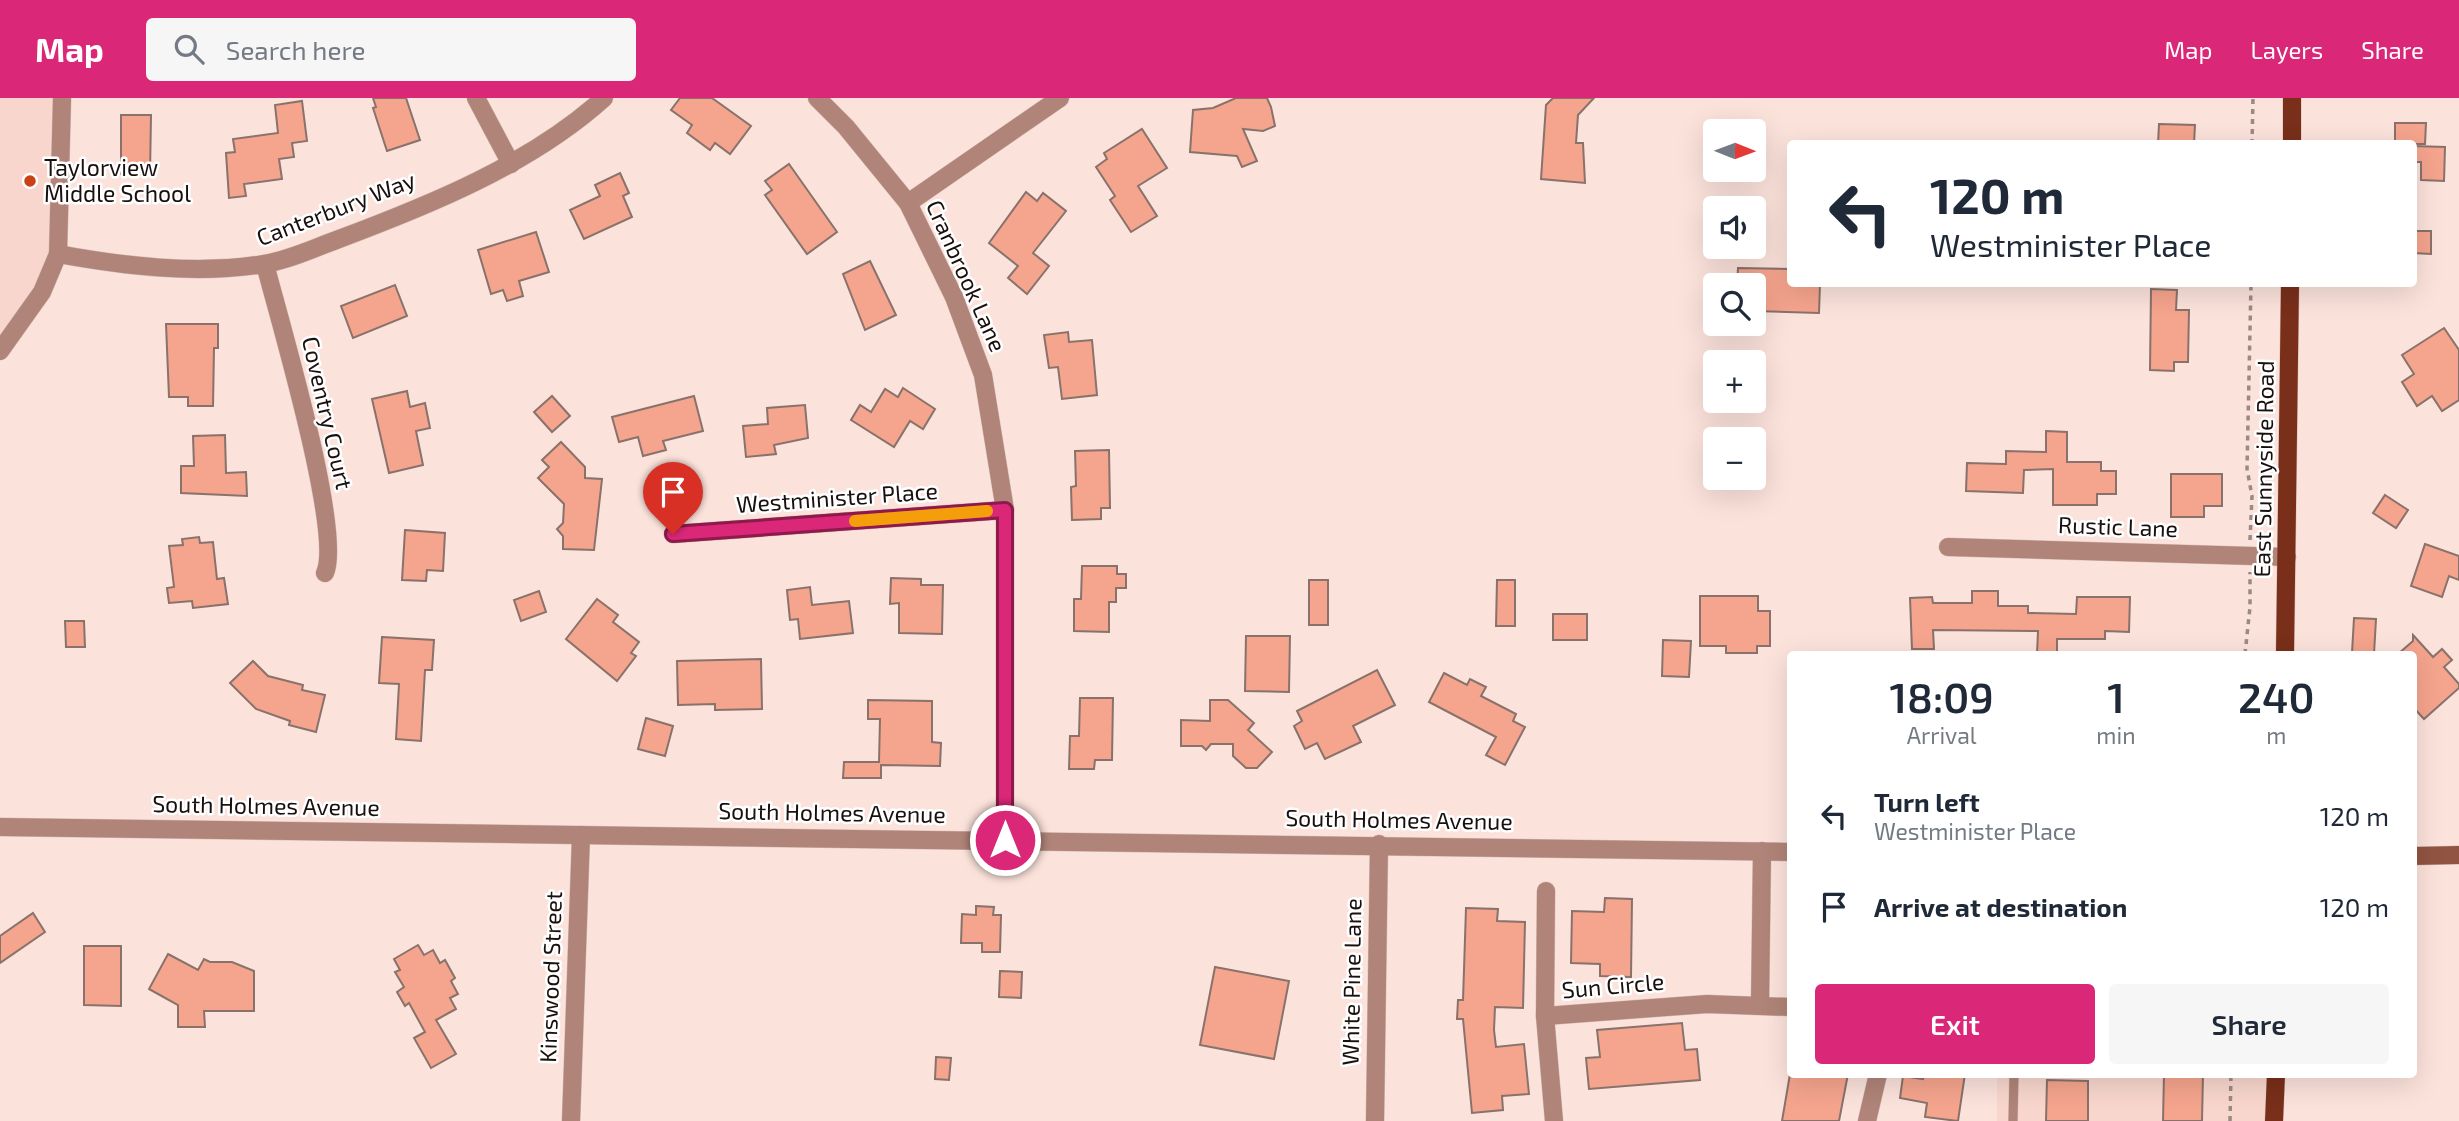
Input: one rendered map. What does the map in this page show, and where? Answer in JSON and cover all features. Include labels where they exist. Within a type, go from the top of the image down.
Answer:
[{"type":"main road","points":[[2292,98],[2292,140]]},
{"type":"main road","name":"East Sunnyside Road","points":[[2285,651],[2290,287]]},
{"type":"main road","points":[[2417,856],[2459,855]]},
{"type":"main road","points":[[2274,1121],[2276,1078]]},
{"type":"street","points":[[0,351],[42,292],[58,254],[62,98]]},
{"type":"street","points":[[476,98],[511,164]]},
{"type":"street","name":"Canterbury Way","points":[[58,254],[126,266],[239,267],[265,264],[366,229],[511,164],[541,147],[604,98]]},
{"type":"street","name":"Cranbrook Lane","points":[[817,98],[846,127],[908,203],[954,297],[983,375],[1005,510],[1005,840]]},
{"type":"street","points":[[908,203],[1060,98]]},
{"type":"street","name":"Coventry Court","points":[[265,264],[299,394],[329,533],[330,562],[325,573]]},
{"type":"street","name":"Westminister Place","points":[[673,534],[1005,510]]},
{"type":"street","name":"Rustic Lane","points":[[1948,547],[2287,557]]},
{"type":"street","name":"South Holmes Avenue","points":[[0,827],[1379,844],[1787,852]]},
{"type":"street","name":"Kinswood Street","points":[[571,1121],[581,835]]},
{"type":"street","name":"White Pine Lane","points":[[1375,1121],[1379,844]]},
{"type":"street","points":[[1760,1004],[1762,851]]},
{"type":"street","points":[[1545,1016],[1546,891]]},
{"type":"street","name":"Sun Circle","points":[[1554,1121],[1545,1016],[1659,1006],[1760,1004],[1787,1007]]},
{"type":"street","points":[[1867,1121],[1877,1078]]},
{"type":"lane","points":[[2013,1121],[2014,1078]]},
{"type":"path","points":[[2252,140],[2253,98]]},
{"type":"path","points":[[2250,533],[2252,496],[2247,469],[2251,287]]},
{"type":"path","points":[[2245,651],[2250,579]]},
{"type":"path","points":[[2230,1121],[2231,1078]]},
{"type":"shaded area","name":"Taylorview Middle School","points":[[0,98],[62,98],[58,254],[0,351]]},
{"type":"shaded area","points":[[1997,1078],[2276,1078],[2275,1121],[1997,1121]]},
{"type":"building","points":[[373,98],[406,98],[420,140],[387,151],[373,108],[376,107]]},
{"type":"building","points":[[680,98],[712,98],[751,126],[730,154],[715,143],[710,150],[687,133],[692,125],[671,110]]},
{"type":"building","points":[[1236,98],[1267,98],[1271,107],[1275,126],[1263,131],[1243,129],[1257,161],[1242,167],[1237,156],[1190,152],[1193,110],[1213,108]]},
{"type":"building","points":[[1553,98],[1594,98],[1578,115],[1576,143],[1583,143],[1585,183],[1541,179],[1546,105]]},
{"type":"building","points":[[302,101],[307,141],[292,143],[294,157],[279,159],[282,179],[244,184],[246,196],[229,198],[226,153],[235,152],[233,139],[278,133],[275,105]]},
{"type":"building","points":[[121,115],[151,115],[150,175],[121,174]]},
{"type":"building","points":[[2395,123],[2426,123],[2425,144],[2417,144],[2417,140],[2395,140]]},
{"type":"building","points":[[2159,124],[2195,125],[2194,140],[2158,140]]},
{"type":"building","points":[[1142,129],[1167,168],[1138,186],[1157,216],[1131,232],[1110,200],[1115,196],[1096,167],[1107,159],[1104,153]]},
{"type":"building","points":[[2417,146],[2445,147],[2444,181],[2421,180],[2421,162],[2417,162]]},
{"type":"building","points":[[789,164],[837,232],[807,254],[765,195],[772,190],[765,181]]},
{"type":"building","points":[[620,173],[629,193],[623,196],[632,217],[584,239],[570,210],[600,196],[595,185]]},
{"type":"building","points":[[1026,192],[1037,201],[1043,193],[1066,211],[1033,253],[1049,266],[1027,294],[1008,278],[1018,266],[989,243]]},
{"type":"building","points":[[2417,231],[2431,231],[2431,254],[2417,253]]},
{"type":"building","points":[[536,232],[549,272],[519,281],[523,296],[507,301],[503,290],[491,294],[478,250]]},
{"type":"building","points":[[870,261],[896,315],[865,330],[843,274]]},
{"type":"building","points":[[1738,268],[1787,269],[1787,287],[1820,287],[1819,313],[1766,311],[1766,273],[1738,273]]},
{"type":"building","points":[[395,285],[407,316],[353,338],[341,306]]},
{"type":"building","points":[[2151,289],[2177,290],[2176,310],[2189,310],[2188,362],[2174,362],[2174,371],[2150,370]]},
{"type":"building","points":[[166,324],[218,324],[218,348],[214,348],[213,406],[188,406],[188,397],[169,397]]},
{"type":"building","points":[[2444,328],[2459,350],[2459,400],[2442,411],[2432,396],[2417,406],[2402,382],[2414,374],[2402,355]]},
{"type":"building","points":[[1068,332],[1069,342],[1092,340],[1097,395],[1062,399],[1058,367],[1049,368],[1044,335]]},
{"type":"building","points":[[903,388],[935,409],[923,429],[910,421],[894,447],[851,420],[860,405],[871,412],[885,389],[898,397]]},
{"type":"building","points":[[407,391],[410,407],[425,403],[430,428],[416,431],[423,465],[389,473],[372,399]]},
{"type":"building","points":[[552,396],[570,416],[552,432],[534,412]]},
{"type":"building","points":[[694,396],[703,431],[663,441],[666,450],[643,456],[638,437],[619,442],[612,417]]},
{"type":"building","points":[[805,405],[808,438],[774,445],[776,454],[746,457],[743,426],[768,424],[767,408]]},
{"type":"building","points":[[2046,431],[2067,432],[2067,462],[2101,462],[2101,471],[2116,471],[2116,494],[2097,494],[2097,505],[2053,505],[2053,469],[2024,470],[2023,493],[1966,491],[1967,463],[2006,464],[2006,451],[2046,452]]},
{"type":"building","points":[[225,435],[226,473],[246,472],[247,496],[181,493],[181,466],[194,466],[193,436]]},
{"type":"building","points":[[561,442],[585,467],[585,478],[602,479],[594,550],[563,549],[563,536],[557,529],[563,523],[564,504],[538,478],[549,467],[542,460]]},
{"type":"building","points":[[1109,450],[1110,508],[1101,508],[1101,519],[1072,520],[1071,487],[1076,486],[1075,451]]},
{"type":"building","points":[[2171,474],[2222,474],[2222,506],[2204,506],[2204,517],[2171,517]]},
{"type":"building","points":[[2385,495],[2408,510],[2396,528],[2373,513]]},
{"type":"building","points":[[405,530],[445,533],[443,571],[427,570],[426,581],[402,580]]},
{"type":"building","points":[[199,537],[200,543],[213,542],[217,579],[224,578],[228,604],[193,608],[192,601],[169,603],[167,588],[174,587],[169,546],[183,545],[182,539]]},
{"type":"building","points":[[2425,544],[2459,556],[2459,580],[2449,576],[2442,597],[2411,586]]},
{"type":"building","points":[[1082,566],[1117,566],[1117,574],[1126,574],[1126,588],[1116,588],[1116,602],[1109,602],[1109,632],[1074,631],[1074,599],[1081,599]]},
{"type":"building","points":[[891,578],[921,579],[921,585],[943,585],[942,634],[899,633],[899,603],[890,604]]},
{"type":"building","points":[[1309,580],[1328,580],[1328,625],[1309,625]]},
{"type":"building","points":[[1497,580],[1515,580],[1515,626],[1496,626]]},
{"type":"building","points":[[810,587],[812,605],[849,601],[853,633],[800,639],[798,619],[790,620],[787,590]]},
{"type":"building","points":[[539,591],[546,612],[521,621],[514,600]]},
{"type":"building","points":[[1972,591],[1998,591],[1998,606],[2028,606],[2028,613],[2076,614],[2077,597],[2130,597],[2129,632],[2105,631],[2105,639],[2057,639],[2057,651],[2037,651],[2038,631],[1933,630],[1934,649],[1912,649],[1910,598],[1932,597],[1933,603],[1972,603]]},
{"type":"building","points":[[1700,596],[1758,596],[1758,611],[1770,611],[1770,646],[1757,646],[1757,653],[1726,653],[1726,646],[1700,646]]},
{"type":"building","points":[[597,599],[618,615],[613,622],[639,642],[631,653],[636,656],[617,681],[566,639]]},
{"type":"building","points":[[1553,614],[1587,614],[1587,640],[1553,640]]},
{"type":"building","points":[[2354,618],[2376,619],[2374,651],[2352,651]]},
{"type":"building","points":[[65,621],[84,621],[85,647],[66,647]]},
{"type":"building","points":[[2413,635],[2433,657],[2442,649],[2452,660],[2444,667],[2459,684],[2459,688],[2424,719],[2417,711],[2417,651],[2401,651],[2413,641]]},
{"type":"building","points":[[1246,636],[1290,636],[1289,692],[1245,691]]},
{"type":"building","points":[[382,637],[434,640],[432,670],[425,670],[421,741],[396,739],[399,684],[379,683]]},
{"type":"building","points":[[1663,640],[1691,641],[1689,677],[1662,676]]},
{"type":"building","points":[[761,659],[762,709],[715,710],[715,704],[678,705],[677,661]]},
{"type":"building","points":[[253,661],[268,676],[303,685],[302,690],[325,695],[316,732],[289,725],[290,721],[256,709],[230,683]]},
{"type":"building","points":[[1377,670],[1395,705],[1353,726],[1361,742],[1325,759],[1317,743],[1305,749],[1294,726],[1302,721],[1297,711]]},
{"type":"building","points":[[1444,673],[1467,685],[1470,679],[1486,687],[1481,696],[1516,714],[1513,721],[1525,727],[1505,765],[1486,755],[1496,737],[1429,702]]},
{"type":"building","points":[[1080,698],[1113,698],[1112,760],[1095,760],[1094,769],[1069,769],[1070,736],[1079,736]]},
{"type":"building","points":[[868,700],[932,701],[932,742],[941,743],[940,766],[881,765],[881,778],[843,778],[844,762],[879,762],[880,719],[868,719]]},
{"type":"building","points":[[1210,700],[1228,700],[1254,723],[1248,730],[1272,752],[1257,768],[1246,768],[1233,756],[1233,744],[1211,744],[1206,750],[1202,746],[1181,746],[1181,720],[1210,721]]},
{"type":"building","points":[[646,718],[673,726],[665,756],[638,749]]},
{"type":"building","points":[[1605,898],[1632,899],[1631,977],[1600,976],[1600,964],[1571,963],[1572,911],[1604,912]]},
{"type":"building","points":[[976,906],[994,907],[993,915],[1001,915],[1000,952],[982,952],[982,943],[961,943],[962,914],[976,915]]},
{"type":"building","points":[[1466,908],[1498,909],[1497,921],[1525,922],[1523,1008],[1495,1007],[1494,1030],[1496,1047],[1524,1044],[1529,1094],[1502,1096],[1503,1110],[1472,1113],[1463,1019],[1457,1019],[1458,1000],[1463,1000]]},
{"type":"building","points":[[33,913],[45,932],[0,963],[0,936]]},
{"type":"building","points":[[418,945],[424,955],[433,950],[440,963],[445,960],[455,978],[451,981],[458,994],[450,998],[456,1009],[436,1020],[456,1054],[431,1068],[414,1038],[425,1032],[409,1003],[405,1006],[397,992],[404,987],[395,972],[400,970],[394,959]]},
{"type":"building","points":[[84,946],[121,946],[121,1006],[84,1005]]},
{"type":"building","points":[[168,954],[198,970],[204,959],[210,962],[232,962],[254,971],[254,1011],[204,1011],[205,1027],[178,1027],[178,1005],[149,989]]},
{"type":"building","points":[[1215,967],[1289,981],[1274,1059],[1200,1045]]},
{"type":"building","points":[[1000,971],[1022,972],[1021,998],[999,997]]},
{"type":"building","points":[[1682,1023],[1685,1050],[1697,1049],[1700,1080],[1589,1089],[1586,1058],[1600,1057],[1597,1030]]},
{"type":"building","points":[[936,1057],[951,1058],[949,1080],[935,1079]]},
{"type":"building","points":[[1789,1078],[1847,1078],[1839,1121],[1782,1121]]},
{"type":"building","points":[[1903,1078],[1964,1078],[1958,1121],[1925,1117],[1927,1103],[1900,1098]]},
{"type":"building","points":[[2164,1078],[2203,1078],[2202,1121],[2163,1121]]},
{"type":"building","points":[[2047,1080],[2088,1081],[2088,1121],[2046,1121]]},
{"type":"slow traffic","points":[[855,521],[987,511]]},
{"type":"place","name":"Taylorview Middle School","points":[[30,181]]},
{"type":"route","points":[[673,534],[1005,510],[1005,840]]}]
